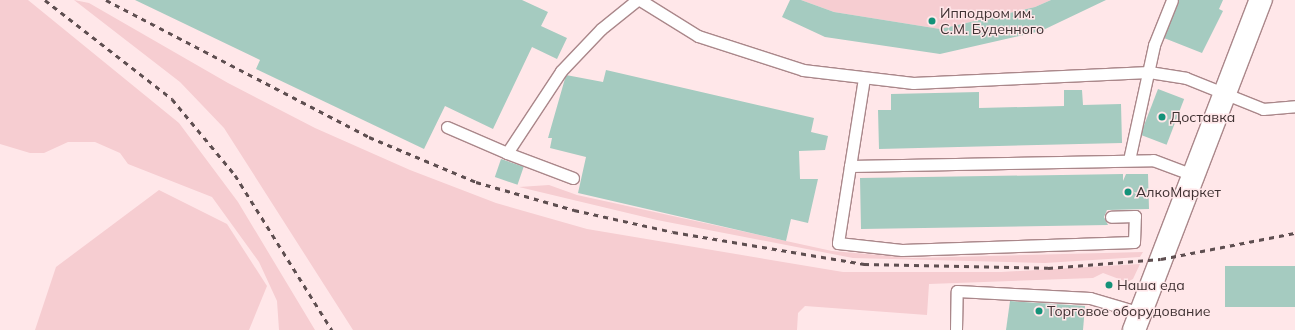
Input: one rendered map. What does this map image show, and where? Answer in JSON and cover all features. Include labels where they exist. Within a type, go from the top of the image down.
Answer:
[{"type":"street","points":[[1137,321],[1261,0]]},
{"type":"lane","points":[[507,153],[561,71],[601,29],[637,0]]},
{"type":"lane","points":[[640,0],[698,36],[803,70],[913,83],[1149,72],[1186,78],[1263,109],[1295,106]]},
{"type":"lane","points":[[1129,160],[1154,45],[1172,0]]},
{"type":"lane","points":[[864,78],[838,243],[902,250],[1134,242],[1135,216],[1111,217]]},
{"type":"lane","points":[[447,127],[507,153],[573,178]]},
{"type":"lane","points":[[850,166],[1153,160],[1193,175]]},
{"type":"lane","points":[[956,330],[957,291],[1090,298],[1137,321]]},
{"type":"shaded area","points":[[0,0],[28,0],[179,123],[238,202],[315,330],[279,330],[277,301],[259,262],[212,197],[128,164],[120,153],[95,142],[68,142],[44,153],[30,153],[0,144]]},
{"type":"shaded area","points":[[74,0],[89,3],[228,83],[315,128],[410,170],[496,203],[587,229],[843,272],[1001,272],[1140,264],[1133,279],[1127,282],[1103,273],[1093,278],[929,284],[927,315],[805,306],[798,313],[797,330],[353,330],[224,128],[180,82]]},
{"type":"shaded area","name":"Ипподром им. С.М. Буденного","points":[[801,0],[1051,0],[1035,7],[940,29],[834,12]]},
{"type":"shaded area","points":[[549,185],[577,195],[832,251],[913,258],[1143,252],[1140,257],[1045,263],[853,258],[657,220],[519,187]]},
{"type":"shaded area","points":[[159,190],[227,224],[267,286],[249,330],[35,330],[56,267]]},
{"type":"building","points":[[135,0],[522,0],[548,12],[541,26],[567,38],[557,59],[532,47],[493,129],[445,106],[424,149],[256,69],[260,60]]},
{"type":"building","points":[[790,0],[801,0],[834,12],[940,29],[1035,7],[1051,0],[1106,0],[1041,31],[940,54],[825,37],[782,17]]},
{"type":"building","points":[[1179,0],[1223,0],[1219,9],[1223,11],[1202,53],[1164,38]]},
{"type":"building","points":[[606,70],[814,118],[811,132],[828,136],[825,150],[799,151],[800,179],[818,179],[808,223],[791,219],[786,241],[578,193],[586,157],[550,148],[552,138],[548,138],[566,75],[603,82]]},
{"type":"building","name":"Доставка","points":[[1158,89],[1184,99],[1167,145],[1140,135]]},
{"type":"building","points":[[1064,90],[1082,90],[1083,105],[1121,104],[1122,143],[879,149],[878,110],[891,110],[891,94],[979,92],[979,108],[1064,106]]},
{"type":"building","points":[[501,159],[524,167],[518,185],[495,177]]},
{"type":"building","points":[[1123,174],[1123,181],[1126,174],[1148,174],[1149,209],[1107,210],[1104,217],[1108,225],[861,229],[860,178]]},
{"type":"building","points":[[1225,266],[1295,266],[1295,307],[1225,307]]},
{"type":"building","name":"Торговое оборудование","points":[[1010,301],[1085,306],[1083,330],[1006,330]]},
{"type":"railway","points":[[45,0],[172,99],[235,175],[332,330]]},
{"type":"railway","points":[[106,0],[369,137],[476,182],[574,210],[673,232],[864,264],[1048,268],[1161,259],[1295,233]]},
{"type":"place","name":"Ипподром им. С.М. Буденного","points":[[932,21]]},
{"type":"place","name":"Доставка","points":[[1162,117]]},
{"type":"place","name":"АлкоМаркет","points":[[1128,192]]},
{"type":"place","name":"Наша еда","points":[[1109,285]]},
{"type":"place","name":"Торговое оборудование","points":[[1039,311]]}]
